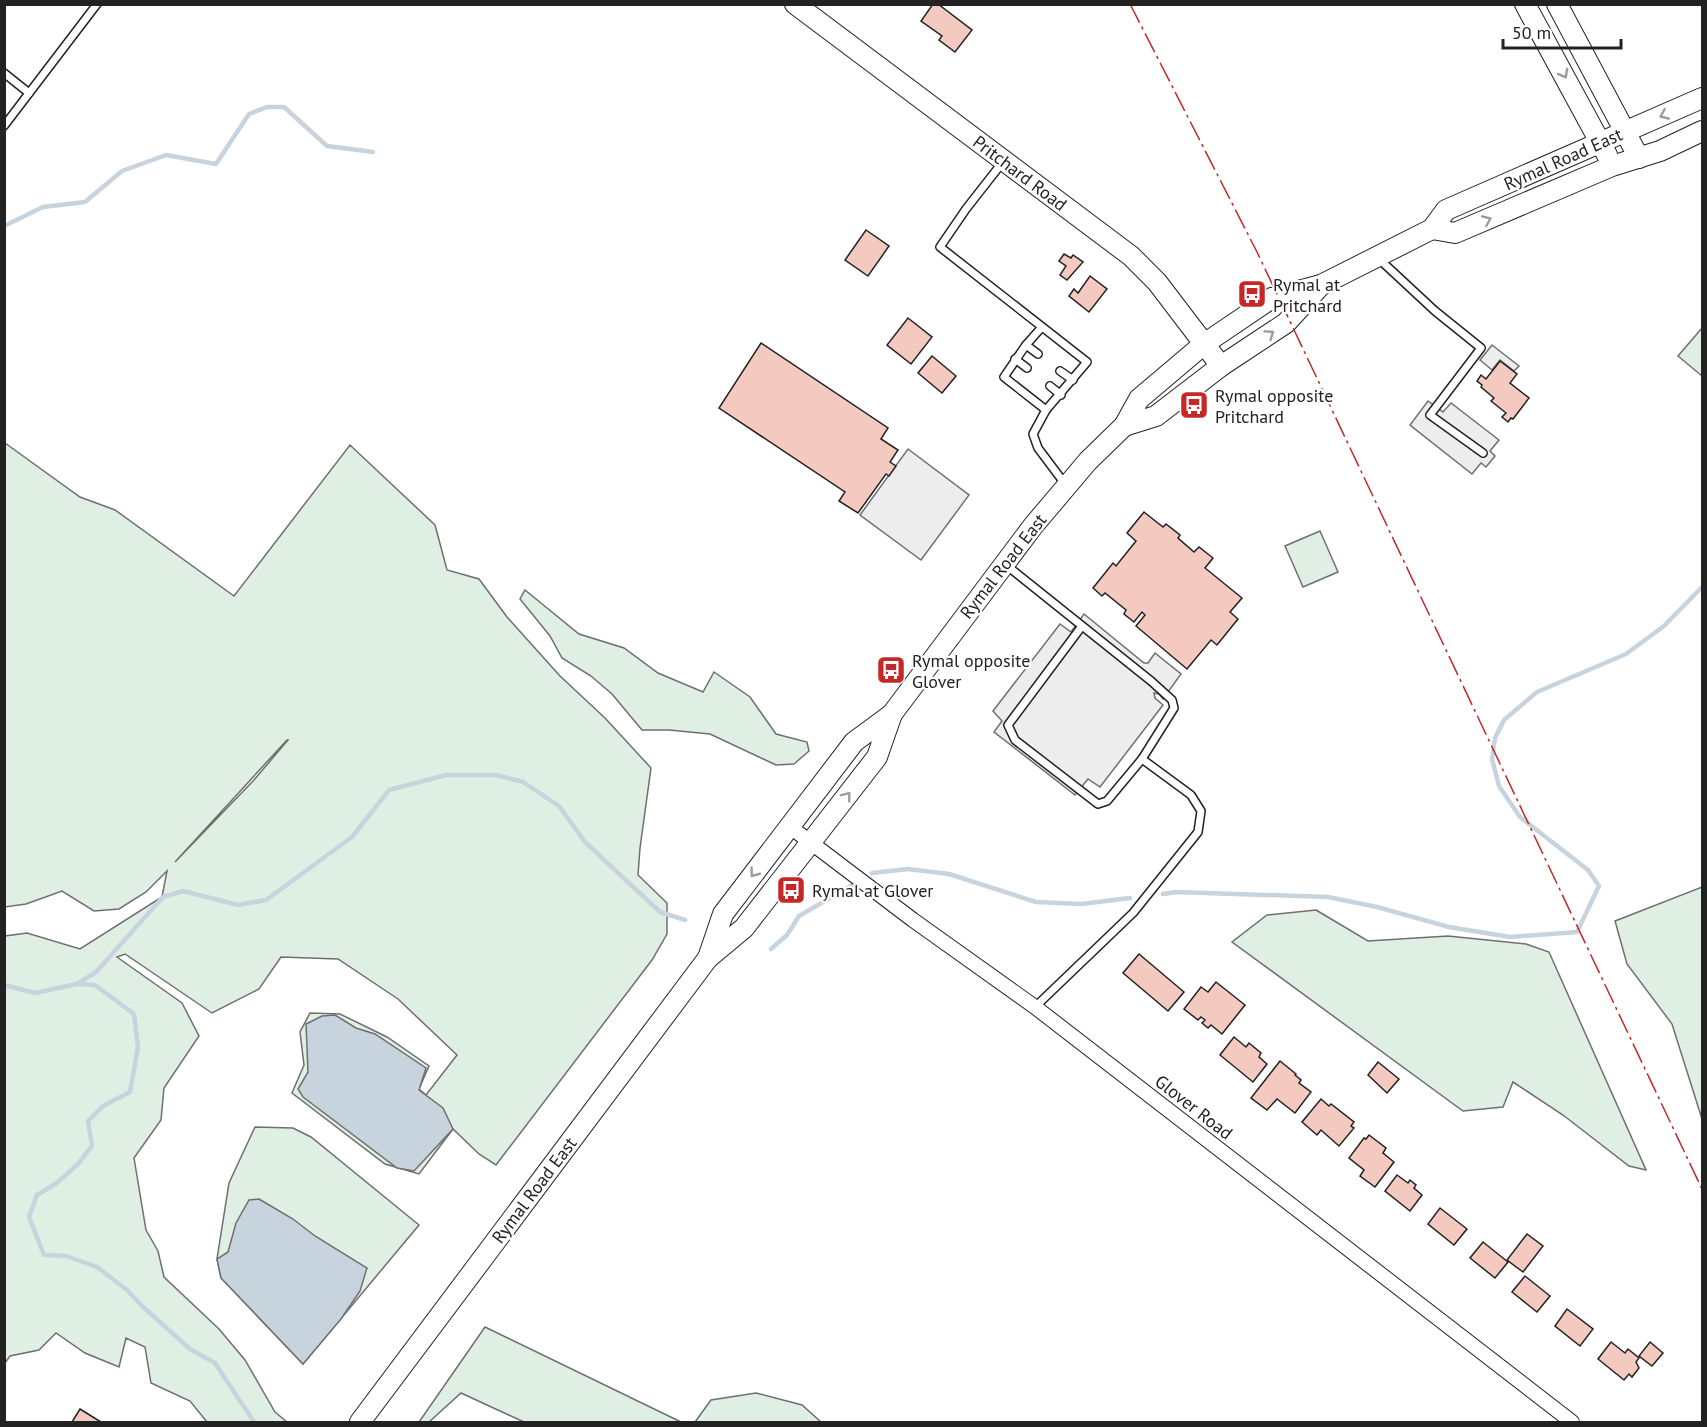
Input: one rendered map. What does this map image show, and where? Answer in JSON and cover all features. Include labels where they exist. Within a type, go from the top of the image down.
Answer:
[{"type":"main road","name":"Pritchard Road","points":[[795,4],[1131,255],[1156,282],[1221,366]]},
{"type":"main road","points":[[1525,4],[1602,143],[1612,166]]},
{"type":"main road","points":[[1557,4],[1639,158]]},
{"type":"main road","name":"Rymal Road East","points":[[708,958],[723,914],[789,826],[854,742],[892,714],[1004,564],[1088,461],[1124,426],[1139,399],[1204,344],[1272,298],[1321,285],[1432,229],[1446,210],[1702,98]]},
{"type":"main road","name":"Rymal Road East","points":[[1432,229],[1455,233],[1612,166],[1660,152],[1702,131]]},
{"type":"main road","name":"Rymal Road East","points":[[1124,426],[1156,416],[1221,366],[1286,323],[1321,285]]},
{"type":"main road","name":"Rymal Road East","points":[[360,1422],[708,958],[744,928],[877,757],[892,714]]},
{"type":"street","name":"Glover Road","points":[[789,826],[913,920],[1035,1007],[1572,1422]]},
{"type":"lane","points":[[4,126],[97,4]]},
{"type":"lane","points":[[4,73],[29,93]]},
{"type":"lane","points":[[1004,161],[966,209],[940,247],[1086,362],[1046,411],[1033,434],[1038,448],[1067,486]]},
{"type":"lane","points":[[1376,257],[1435,311],[1481,348],[1430,415],[1483,453]]},
{"type":"lane","points":[[1041,328],[1015,359],[1004,377],[1046,411]]},
{"type":"lane","points":[[1026,345],[1038,354]]},
{"type":"lane","points":[[1015,359],[1027,368]]},
{"type":"lane","points":[[1060,371],[1073,380]]},
{"type":"lane","points":[[1050,386],[1061,395]]},
{"type":"lane","points":[[1004,564],[1082,626],[1173,700],[1174,708],[1142,759],[1107,801],[1098,804],[1015,740],[1008,725],[1082,626]]},
{"type":"lane","points":[[1035,1007],[1133,913],[1198,832],[1201,811],[1191,795],[1142,759]]},
{"type":"green space","points":[[1702,328],[1702,376],[1678,356]]},
{"type":"green space","points":[[5,443],[80,497],[115,510],[234,596],[350,445],[435,525],[447,570],[479,579],[507,617],[560,676],[605,718],[651,768],[638,875],[667,903],[667,934],[652,960],[496,1165],[479,1154],[453,1129],[419,1174],[385,1164],[292,1093],[304,1065],[300,1032],[310,1013],[340,1014],[387,1037],[429,1066],[419,1089],[426,1095],[457,1055],[398,999],[338,959],[281,957],[259,989],[212,1013],[125,954],[117,957],[182,1003],[199,1036],[164,1088],[161,1120],[134,1158],[146,1230],[158,1251],[164,1277],[219,1329],[245,1360],[275,1412],[287,1422],[207,1422],[190,1401],[151,1383],[145,1347],[126,1338],[119,1367],[85,1353],[56,1333],[39,1350],[10,1356],[5,1363],[5,936],[27,933],[80,949],[162,897],[167,871],[146,892],[119,909],[94,911],[62,891],[26,904],[5,907]],"holes":[[[288,740],[254,780],[175,862]]]},
{"type":"green space","points":[[1320,531],[1338,572],[1303,587],[1285,546]]},
{"type":"green space","points":[[525,590],[579,634],[624,648],[658,673],[703,692],[714,672],[750,697],[776,734],[807,742],[809,751],[794,764],[776,765],[710,734],[642,730],[612,694],[591,676],[562,658],[550,636],[520,599]]},
{"type":"green space","points":[[1702,887],[1702,1119],[1672,1024],[1627,964],[1615,921]]},
{"type":"green space","points":[[1316,910],[1368,941],[1448,936],[1526,944],[1549,952],[1646,1170],[1629,1166],[1563,1115],[1513,1082],[1503,1107],[1463,1111],[1232,942],[1267,915]]},
{"type":"green space","points":[[255,1127],[293,1128],[311,1137],[419,1225],[303,1364],[221,1278],[217,1259],[229,1183]]},
{"type":"green space","points":[[485,1327],[681,1422],[524,1422],[461,1393],[429,1422],[419,1422]]},
{"type":"green space","points":[[756,1393],[802,1405],[821,1422],[695,1422],[711,1400]]},
{"type":"shaded area","points":[[1492,345],[1519,366],[1514,371],[1500,360],[1492,370],[1480,360]]},
{"type":"shaded area","points":[[1428,401],[1443,412],[1451,403],[1499,440],[1490,451],[1495,456],[1486,467],[1481,463],[1472,474],[1410,425]]},
{"type":"shaded area","points":[[908,449],[969,495],[921,560],[860,515]]},
{"type":"shaded area","points":[[1084,614],[1144,663],[1148,663],[1155,653],[1181,674],[1163,699],[1159,694],[1154,693],[1155,698],[1163,705],[1100,787],[1088,779],[1075,795],[994,732],[1002,721],[993,711],[1060,624],[1071,632]]},
{"type":"shaded area","points":[[335,1015],[356,1028],[375,1034],[426,1068],[419,1090],[443,1108],[453,1129],[414,1171],[397,1168],[303,1097],[298,1089],[308,1072],[306,1024],[322,1016]]},
{"type":"shaded area","points":[[259,1199],[367,1268],[360,1291],[341,1319],[303,1364],[221,1278],[217,1259],[228,1252],[236,1223],[249,1200]]},
{"type":"building","points":[[933,4],[938,4],[972,30],[955,52],[939,40],[942,36],[921,21]]},
{"type":"building","points":[[866,230],[889,246],[868,276],[845,260]]},
{"type":"building","points":[[1064,254],[1071,258],[1073,255],[1083,262],[1067,280],[1060,275],[1066,266],[1059,261]]},
{"type":"building","points":[[1090,276],[1107,289],[1089,312],[1069,296],[1074,289],[1078,293]]},
{"type":"building","points":[[908,318],[932,337],[911,364],[887,345]]},
{"type":"building","points":[[761,343],[888,428],[881,439],[898,450],[890,462],[896,466],[889,476],[886,474],[858,513],[839,501],[845,492],[719,408]]},
{"type":"building","points":[[932,356],[956,376],[942,393],[918,373]]},
{"type":"building","points":[[1500,361],[1517,374],[1510,383],[1529,398],[1508,422],[1502,417],[1506,413],[1491,401],[1494,398],[1477,381],[1481,375],[1486,379]]},
{"type":"building","points":[[1144,512],[1163,527],[1166,524],[1180,535],[1178,538],[1194,552],[1199,547],[1213,558],[1205,568],[1242,598],[1230,612],[1238,619],[1217,645],[1211,640],[1187,669],[1136,626],[1145,615],[1142,612],[1134,622],[1124,614],[1126,610],[1105,593],[1102,596],[1093,588],[1113,563],[1116,566],[1136,541],[1127,533]]},
{"type":"building","points":[[1139,954],[1184,992],[1168,1011],[1123,973]]},
{"type":"building","points":[[1216,982],[1245,1005],[1222,1034],[1211,1025],[1208,1028],[1202,1023],[1205,1020],[1201,1017],[1198,1020],[1184,1009],[1201,987],[1208,992]]},
{"type":"building","points":[[1234,1037],[1246,1047],[1249,1043],[1261,1053],[1259,1057],[1267,1064],[1253,1082],[1220,1055]]},
{"type":"building","points":[[1280,1061],[1296,1074],[1301,1080],[1299,1083],[1311,1092],[1295,1113],[1277,1099],[1267,1110],[1251,1098]]},
{"type":"building","points":[[1378,1062],[1399,1079],[1387,1093],[1368,1075]]},
{"type":"building","points":[[1321,1099],[1354,1122],[1351,1126],[1354,1128],[1339,1146],[1321,1130],[1317,1135],[1302,1122]]},
{"type":"building","points":[[1369,1135],[1386,1148],[1383,1153],[1394,1162],[1375,1187],[1360,1176],[1364,1170],[1349,1158],[1364,1138],[1366,1139]]},
{"type":"building","points":[[1397,1175],[1408,1183],[1410,1180],[1416,1185],[1414,1188],[1422,1195],[1410,1211],[1385,1191]]},
{"type":"building","points":[[1440,1208],[1467,1229],[1454,1245],[1428,1224]]},
{"type":"building","points":[[1527,1234],[1543,1246],[1523,1272],[1507,1260]]},
{"type":"building","points":[[1483,1242],[1508,1262],[1495,1278],[1470,1258]]},
{"type":"building","points":[[1525,1276],[1550,1296],[1537,1312],[1512,1292]]},
{"type":"building","points":[[1567,1309],[1593,1329],[1580,1346],[1555,1326]]},
{"type":"building","points":[[1611,1342],[1625,1353],[1628,1349],[1639,1358],[1636,1362],[1639,1368],[1632,1377],[1629,1374],[1624,1380],[1598,1359]]},
{"type":"building","points":[[1650,1342],[1663,1353],[1652,1366],[1639,1356]]},
{"type":"building","points":[[80,1409],[101,1422],[72,1422]]},
{"type":"waterway","points":[[4,226],[43,207],[85,202],[122,171],[166,155],[216,164],[249,114],[267,107],[284,107],[327,146],[373,152]]},
{"type":"waterway","points":[[1163,894],[1176,892],[1328,897],[1377,907],[1449,927],[1510,937],[1577,932],[1599,886],[1588,870],[1520,817],[1499,786],[1492,759],[1495,738],[1504,720],[1537,692],[1626,654],[1664,626],[1702,587]]},
{"type":"waterway","points":[[77,984],[96,972],[163,897],[183,891],[238,905],[266,900],[352,837],[389,790],[446,775],[496,775],[523,782],[559,806],[585,842],[660,912],[685,920]]},
{"type":"waterway","points":[[872,873],[908,869],[949,874],[1036,902],[1082,904],[1130,898]]},
{"type":"waterway","points":[[771,949],[787,935],[799,916],[859,881]]},
{"type":"waterway","points":[[4,985],[35,993],[77,984],[95,985],[134,1014],[138,1047],[130,1092],[103,1106],[88,1121],[92,1146],[78,1164],[57,1183],[37,1195],[29,1217],[44,1255],[66,1256],[97,1267],[127,1290],[190,1349],[215,1363],[254,1422]]},
{"type":"power","points":[[1130,4],[1257,252],[1702,1189]]},
{"type":"place","name":"Rymal at Pritchard","points":[[1252,294]]},
{"type":"place","name":"Rymal opposite Pritchard","points":[[1194,405]]},
{"type":"place","name":"Rymal opposite Glover","points":[[891,670]]},
{"type":"place","name":"Rymal at Glover","points":[[791,890]]}]
